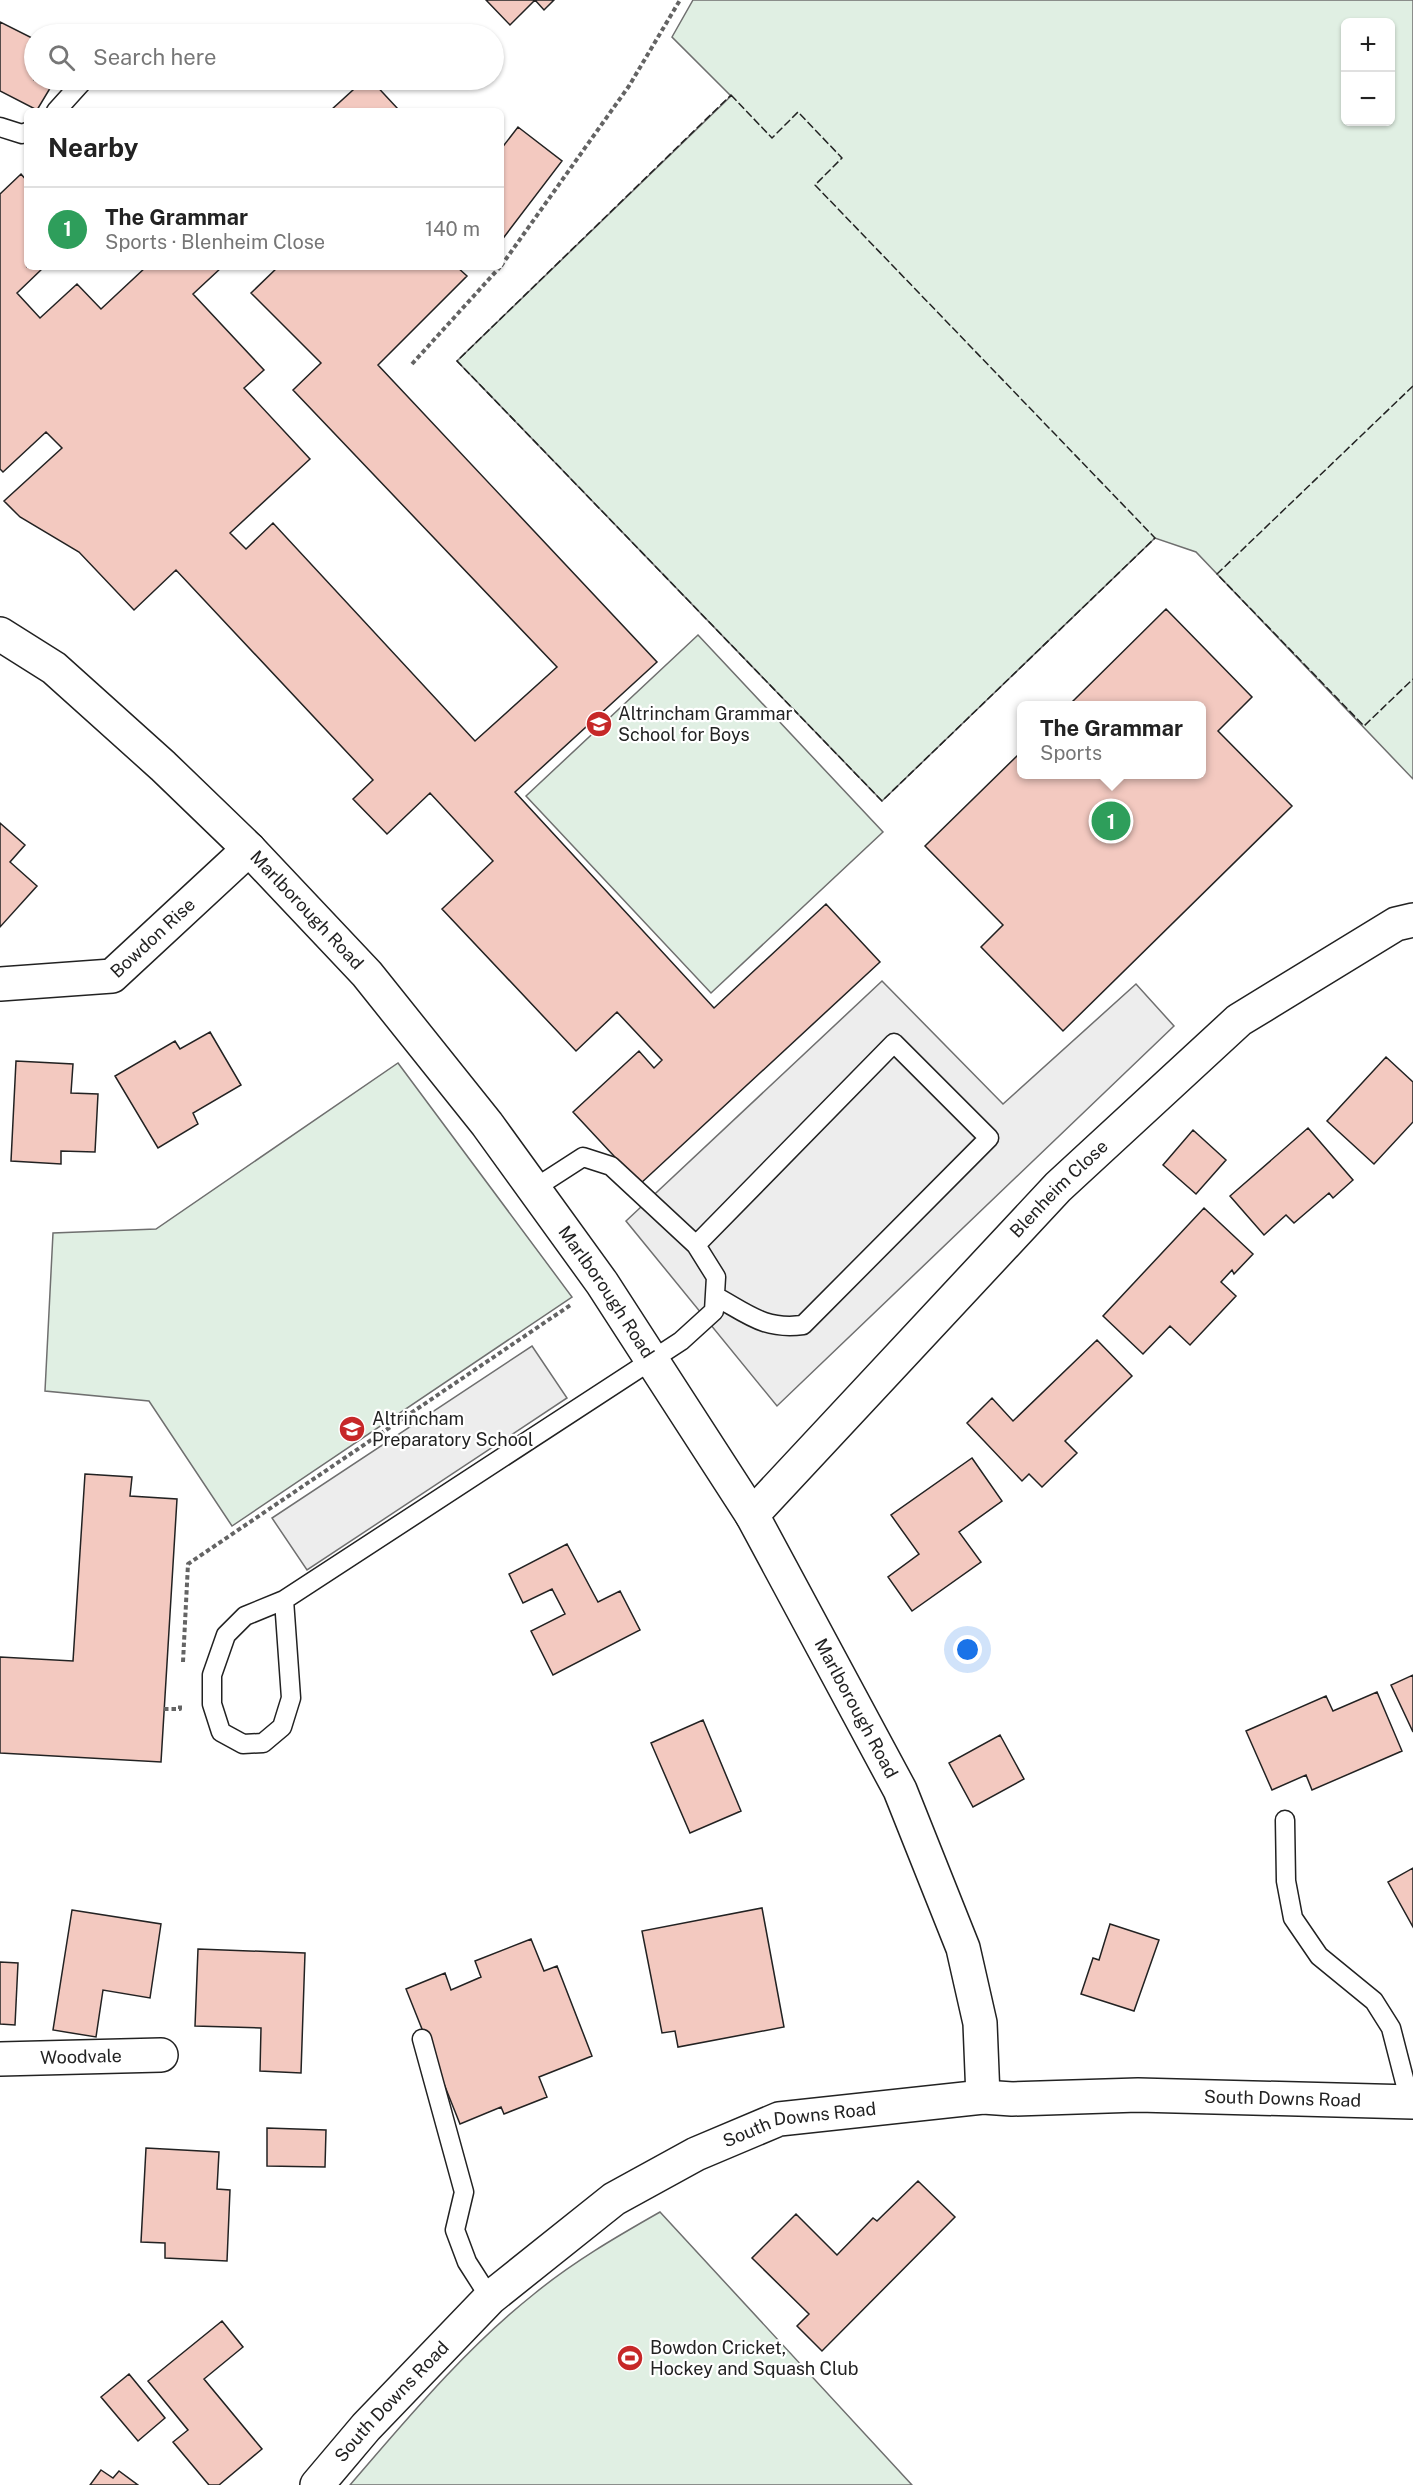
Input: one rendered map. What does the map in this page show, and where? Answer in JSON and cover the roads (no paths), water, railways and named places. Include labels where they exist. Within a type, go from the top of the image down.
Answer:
[{"type":"street","name":"Marlborough Road","points":[[0,634],[54,668],[163,766],[249,849],[367,974],[535,1188],[602,1283],[752,1515],[900,1790],[963,1948],[980,2023],[983,2097]]},
{"type":"street","name":"Bowdon Rise","points":[[0,984],[112,976],[249,849]]},
{"type":"street","name":"Blenheim Close","points":[[752,1515],[1058,1187],[1239,1020],[1396,924],[1413,920]]},
{"type":"street","name":"Woodvale","points":[[0,2059],[161,2055]]},
{"type":"street","name":"South Downs Road","points":[[317,2485],[366,2427],[490,2298],[614,2199],[696,2154],[779,2119],[983,2097],[1012,2099],[1138,2094],[1411,2102]]},
{"type":"lane","points":[[59,108],[75,90]]},
{"type":"lane","points":[[0,127],[24,133]]},
{"type":"lane","points":[[696,1245],[894,1043],[989,1138],[803,1325],[781,1328],[764,1323],[715,1296]]},
{"type":"lane","points":[[284,1600],[291,1698],[282,1727],[264,1743],[243,1744],[221,1732],[212,1704],[212,1675],[226,1635],[244,1616],[284,1600],[681,1341],[714,1311],[716,1277],[696,1245],[611,1166],[583,1157],[535,1188]]},
{"type":"lane","points":[[1286,1820],[1286,1881],[1293,1918],[1319,1956],[1374,2001],[1391,2028],[1411,2102]]},
{"type":"lane","points":[[422,2039],[464,2192],[455,2230],[467,2262],[490,2298]]},
{"type":"place","name":"Altrincham Grammar School for Boys","points":[[599,724]]},
{"type":"place","name":"The Grammar","points":[[1111,821]]},
{"type":"place","name":"Altrincham Preparatory School","points":[[352,1429]]},
{"type":"place","name":"Bowdon Cricket, Hockey and Squash Club","points":[[630,2358]]}]
